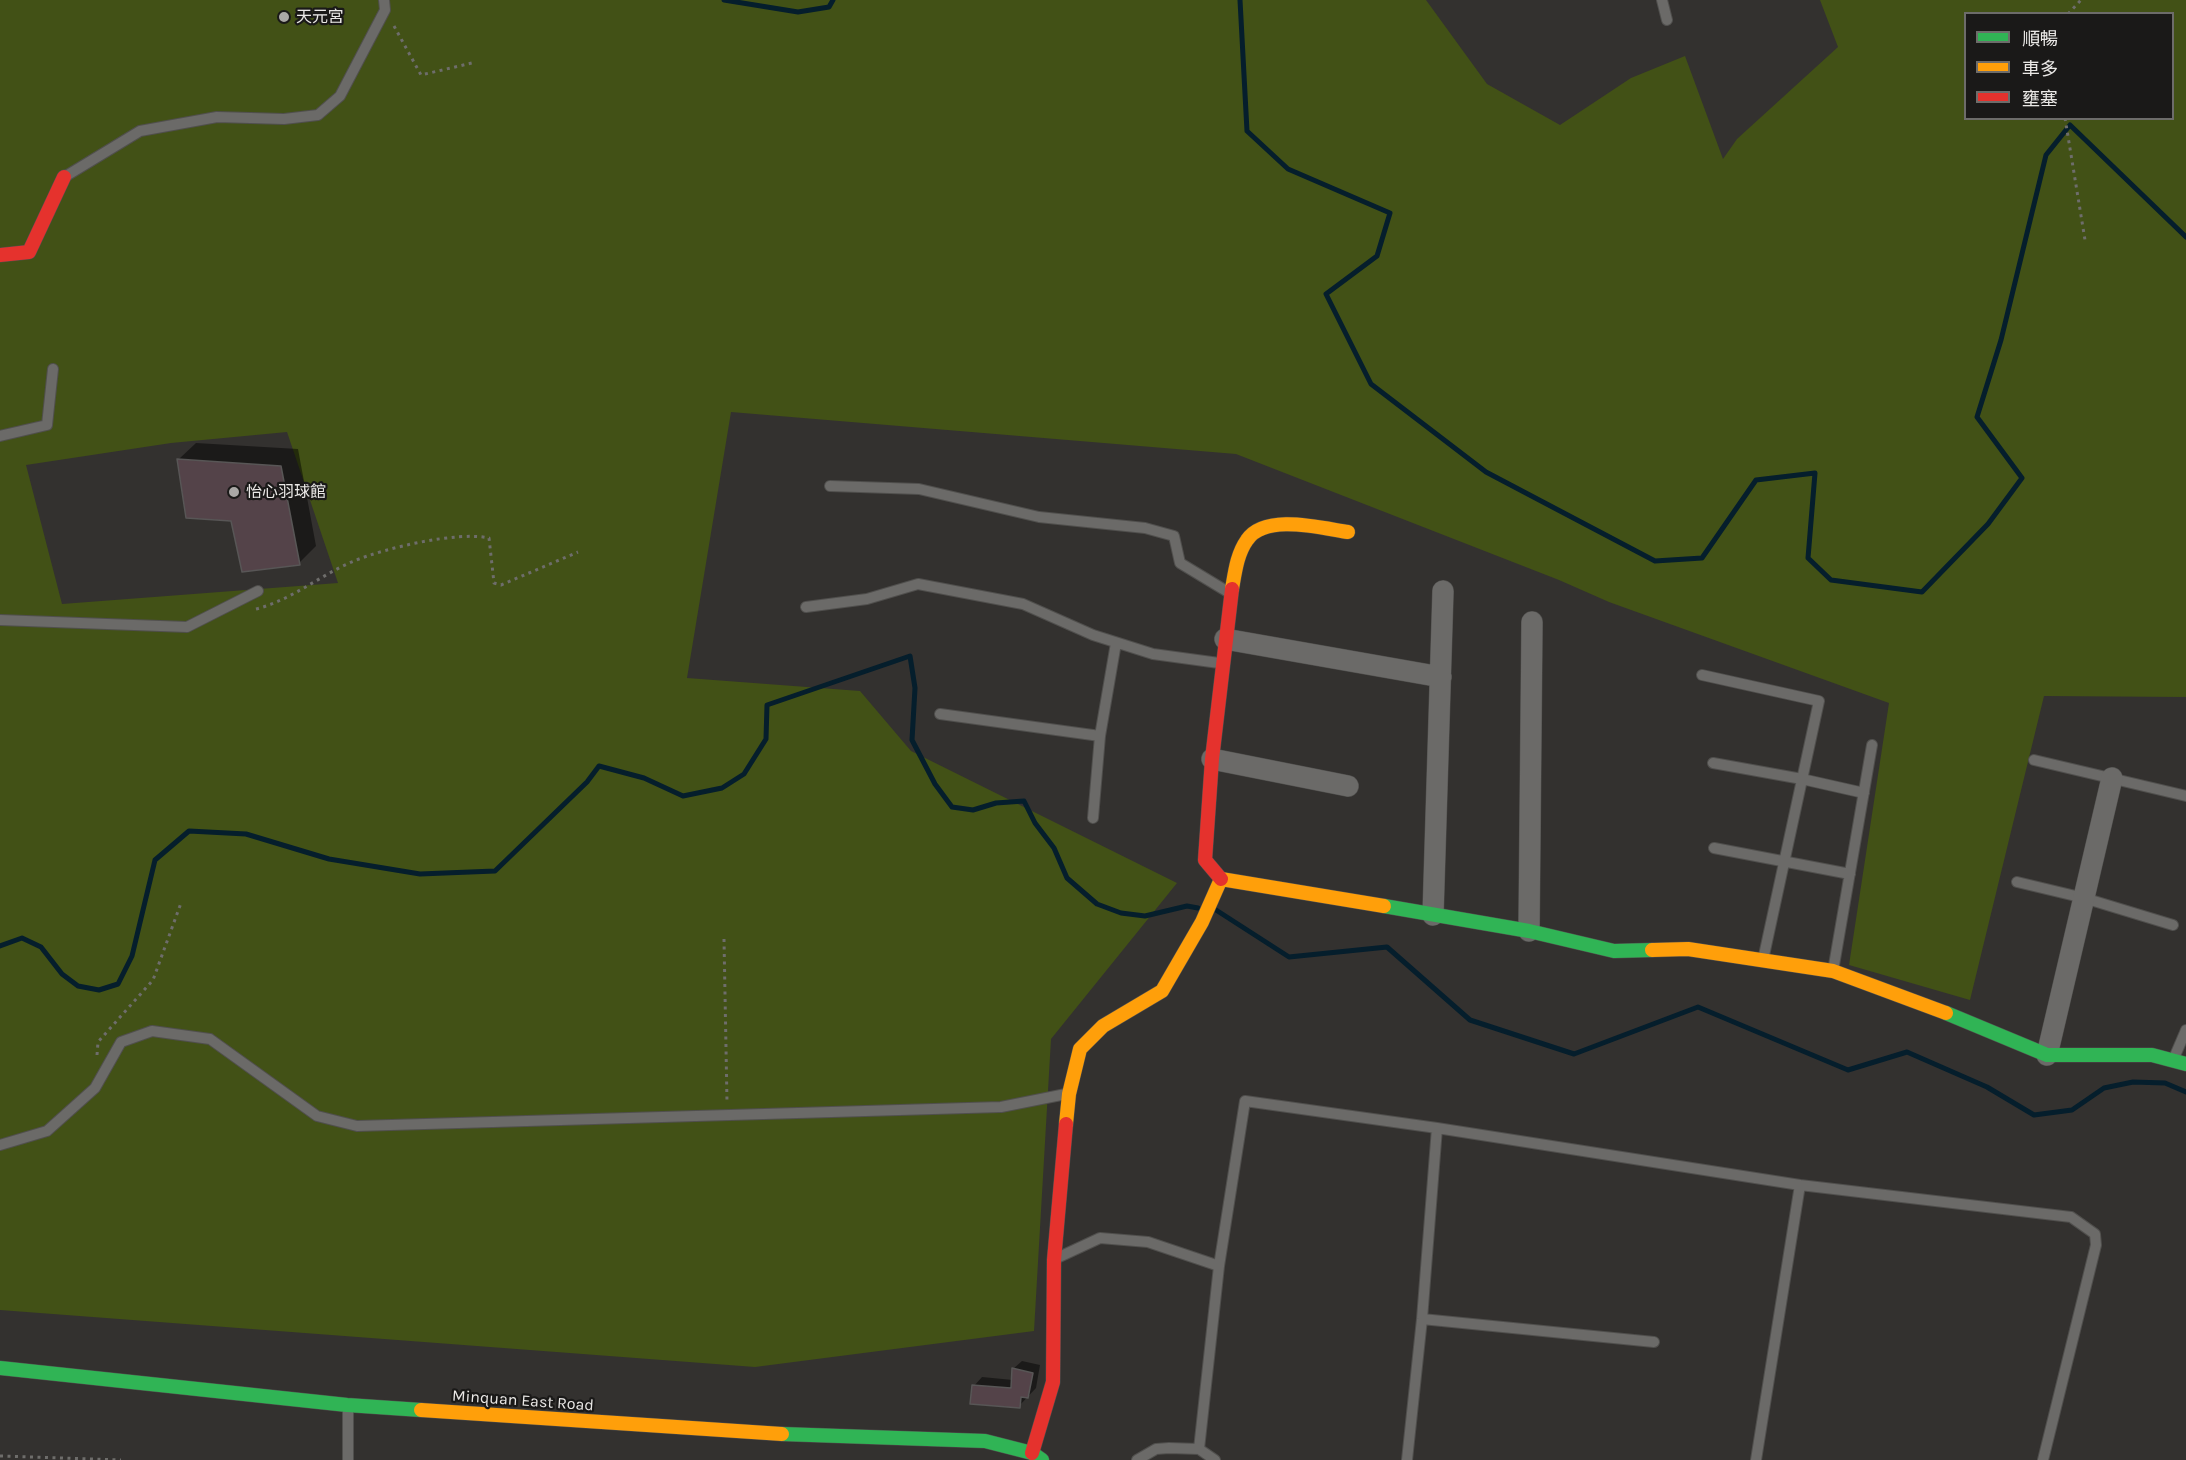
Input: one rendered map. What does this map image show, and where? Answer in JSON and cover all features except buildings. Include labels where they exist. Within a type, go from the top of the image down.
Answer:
[{"type":"street","points":[[0,255],[29,252],[64,177]]},
{"type":"street","points":[[1348,532],[1289,524],[1262,527],[1246,539],[1236,564],[1212,759],[1205,860],[1221,879],[1529,931],[1614,951],[1688,949],[1833,971],[1980,1026],[2047,1055],[2152,1056],[2179,1062]]},
{"type":"street","points":[[1433,915],[1443,591]]},
{"type":"street","points":[[1529,931],[1532,622]]},
{"type":"street","points":[[1225,639],[1441,677]]},
{"type":"street","points":[[1212,759],[1348,786]]},
{"type":"street","points":[[2047,1055],[2112,778]]},
{"type":"street","points":[[1037,1457],[1053,1382],[1054,1260],[1061,1171],[1070,1094],[1080,1049],[1103,1026],[1162,991],[1202,922],[1221,879]]},
{"type":"street","name":"Minquan East Road","points":[[0,1368],[348,1405],[745,1433],[989,1446],[1037,1457]]},
{"type":"lane","points":[[1662,0],[1667,21]]},
{"type":"lane","points":[[64,177],[140,131],[217,117],[284,118],[318,115],[340,96],[385,5]]},
{"type":"lane","points":[[0,436],[47,425],[53,369]]},
{"type":"lane","points":[[830,486],[919,489],[1039,517],[1145,528],[1174,536],[1180,563],[1231,594]]},
{"type":"lane","points":[[806,607],[867,599],[918,584],[1023,604],[1092,635],[1153,654],[1223,664]]},
{"type":"lane","points":[[0,620],[187,627],[258,591]]},
{"type":"lane","points":[[1092,818],[1100,736],[1116,643]]},
{"type":"lane","points":[[1702,675],[1819,701],[1762,960]]},
{"type":"lane","points":[[940,714],[1100,736]]},
{"type":"lane","points":[[1833,971],[1872,745]]},
{"type":"lane","points":[[2034,760],[2186,795]]},
{"type":"lane","points":[[1713,763],[1802,779],[1864,794]]},
{"type":"lane","points":[[1714,848],[1850,874]]},
{"type":"lane","points":[[2017,882],[2084,898],[2173,925]]},
{"type":"lane","points":[[0,1145],[47,1131],[95,1088],[121,1042],[152,1030],[210,1039],[317,1116],[357,1126],[1001,1107],[1070,1094]]},
{"type":"lane","points":[[2179,1062],[2186,1030]]},
{"type":"lane","points":[[1199,1449],[1219,1266],[1245,1101],[1437,1128],[1800,1185],[2071,1216],[2095,1234],[2096,1245],[2043,1460]]},
{"type":"lane","points":[[1407,1460],[1422,1319],[1437,1128]]},
{"type":"lane","points":[[1756,1460],[1800,1185]]},
{"type":"lane","points":[[1054,1260],[1100,1239],[1148,1242],[1219,1266]]},
{"type":"lane","points":[[1422,1319],[1654,1342]]},
{"type":"lane","points":[[348,1405],[348,1460]]},
{"type":"lane","points":[[1137,1460],[1156,1449],[1199,1449],[1215,1460]]},
{"type":"path","points":[[2070,12],[2081,0]]},
{"type":"path","points":[[385,5],[422,75],[476,62]]},
{"type":"path","points":[[2065,120],[2085,240]]},
{"type":"path","points":[[253,610],[274,604],[355,561],[449,537],[482,536],[489,538],[494,583],[501,585],[578,552]]},
{"type":"path","points":[[95,1088],[98,1042],[153,980],[182,903]]},
{"type":"path","points":[[724,939],[727,1115]]},
{"type":"path","points":[[0,1456],[121,1460]]},
{"type":"green space","points":[[0,0],[1426,0],[1487,84],[1560,125],[1631,78],[1685,56],[1723,159],[1737,139],[1838,47],[1820,0],[2186,0],[2186,697],[2044,696],[1970,1000],[1849,965],[1889,703],[1609,602],[1559,580],[1236,454],[731,412],[687,678],[860,691],[911,751],[1177,883],[1051,1039],[1034,1331],[755,1367],[0,1310]],"holes":[[[287,432],[338,583],[62,604],[26,465],[171,443]]]},
{"type":"waterway","points":[[724,0],[798,12],[829,7],[833,0]]},
{"type":"waterway","points":[[1240,0],[1247,131],[1288,169],[1390,213],[1377,256],[1326,294],[1371,384],[1486,472],[1655,561],[1702,558],[1756,480],[1815,473],[1808,558],[1831,580],[1922,592],[1988,524],[2022,478],[1977,417],[2001,340],[2046,155],[2070,125],[2186,237]]},
{"type":"waterway","points":[[0,946],[22,938],[41,947],[62,974],[78,986],[99,990],[118,984],[132,956],[155,860],[189,831],[246,834],[329,859],[420,874],[495,871],[587,782],[599,766],[644,778],[683,796],[722,788],[744,774],[766,739],[767,705],[910,656],[915,688],[912,740],[935,784],[952,807],[973,810],[996,803],[1024,801],[1035,823],[1054,848],[1067,878],[1097,904],[1121,913],[1145,916],[1187,906],[1198,908]]},
{"type":"waterway","points":[[1216,910],[1289,957],[1387,947],[1470,1020],[1574,1054],[1698,1007],[1848,1070],[1907,1052],[1987,1087],[2034,1115],[2072,1110],[2104,1088],[2133,1082],[2165,1083],[2186,1092]]},
{"type":"traffic: fast","points":[[1384,906],[1529,931],[1614,951],[1652,950]]},
{"type":"traffic: fast","points":[[1946,1013],[2047,1055],[2152,1055],[2186,1064]]},
{"type":"traffic: fast","points":[[0,1368],[347,1405],[421,1410]]},
{"type":"traffic: fast","points":[[782,1434],[985,1441],[1032,1453],[1042,1460]]},
{"type":"traffic: slow","points":[[1232,589],[1241,551],[1255,532],[1267,527],[1294,524],[1348,532]]},
{"type":"traffic: slow","points":[[1066,1124],[1069,1094],[1080,1049],[1103,1026],[1162,991],[1202,922],[1221,879],[1384,906]]},
{"type":"traffic: slow","points":[[1652,950],[1688,949],[1833,971],[1946,1013]]},
{"type":"traffic: slow","points":[[421,1410],[782,1434]]},
{"type":"traffic: jam","points":[[0,255],[29,252],[64,177]]},
{"type":"traffic: jam","points":[[1221,879],[1205,860],[1212,759],[1232,589]]},
{"type":"traffic: jam","points":[[1032,1453],[1053,1382],[1054,1260],[1066,1124]]},
{"type":"place","name":"天元宮","points":[[284,17]]},
{"type":"place","name":"怡心羽球館","points":[[234,492]]}]
